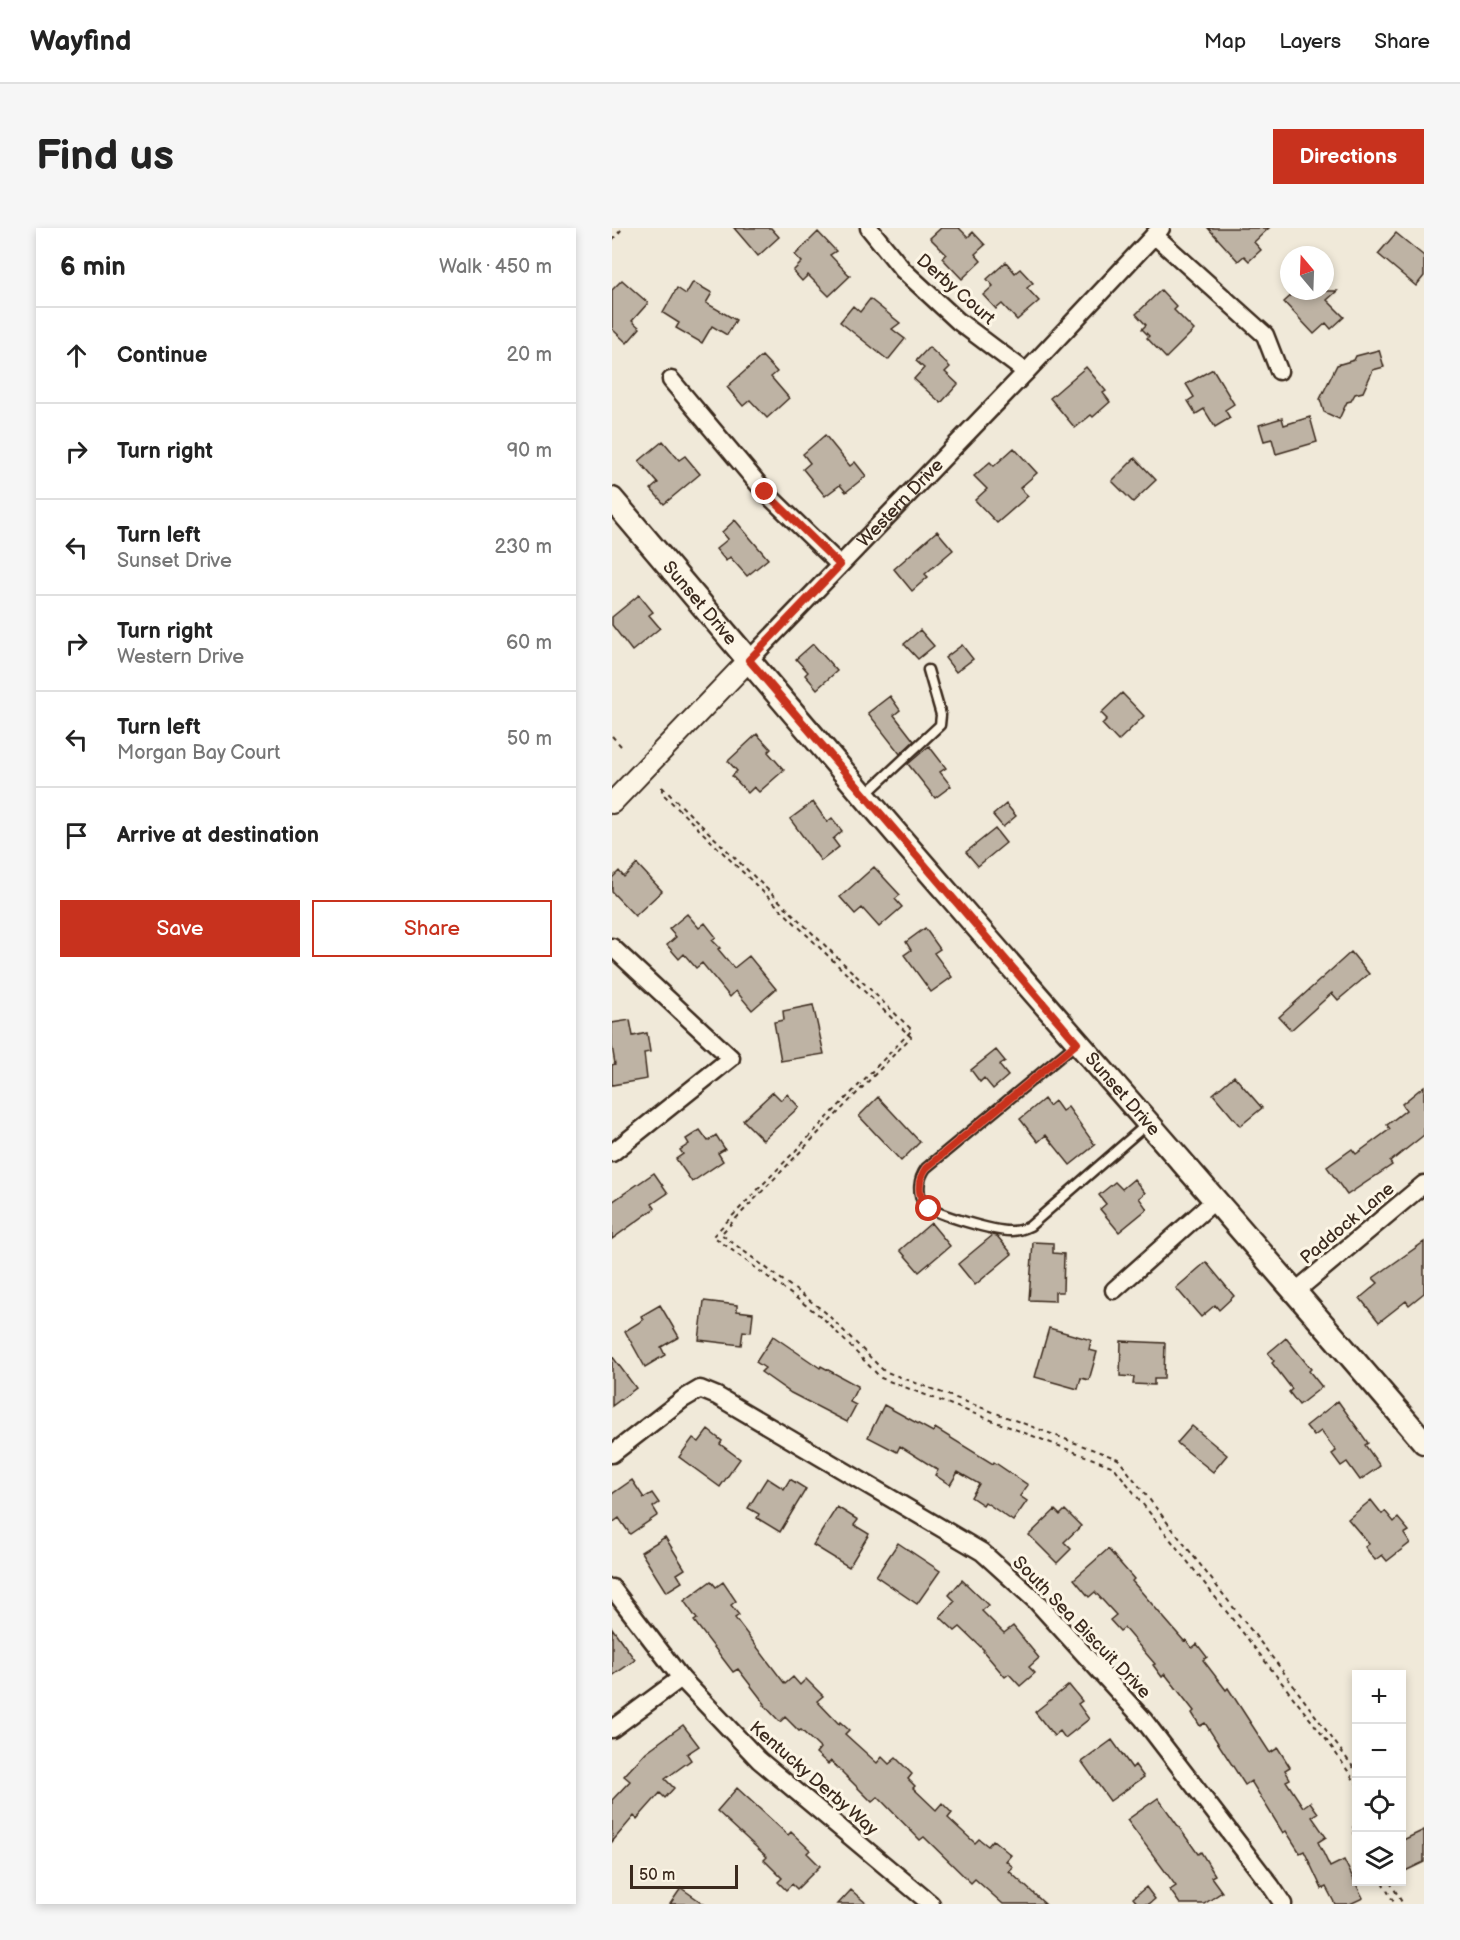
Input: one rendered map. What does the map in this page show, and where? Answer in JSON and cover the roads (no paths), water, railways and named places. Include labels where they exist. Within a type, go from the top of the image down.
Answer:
[{"type":"main road","name":"Sunset Drive","points":[[612,500],[1077,1043],[1296,1292],[1424,1442]]},
{"type":"street","name":"Derby Court","points":[[869,228],[903,270],[958,321],[1026,372]]},
{"type":"street","name":"Western Drive","points":[[612,803],[1026,372],[1157,232]]},
{"type":"street","points":[[1157,232],[1265,335],[1279,371]]},
{"type":"street","points":[[670,380],[765,492],[840,565]]},
{"type":"street","points":[[612,947],[731,1058],[612,1153]]},
{"type":"street","name":"Paddock Lane","points":[[1296,1292],[1424,1184]]},
{"type":"street","points":[[1114,1290],[1214,1201]]},
{"type":"street","name":"South Sea Biscuit Drive","points":[[612,1454],[683,1399],[700,1389],[717,1396],[982,1552],[1036,1601],[1143,1719],[1283,1904]]},
{"type":"street","name":"Kentucky Derby Way","points":[[612,1588],[681,1678],[759,1760],[931,1904]]},
{"type":"street","points":[[612,1730],[681,1678]]},
{"type":"lane","points":[[864,795],[940,725],[941,716],[928,670]]},
{"type":"lane","points":[[1077,1043],[926,1168],[922,1174],[919,1190],[924,1205],[942,1215],[1006,1231],[1023,1229],[1039,1218],[1147,1124]]}]
